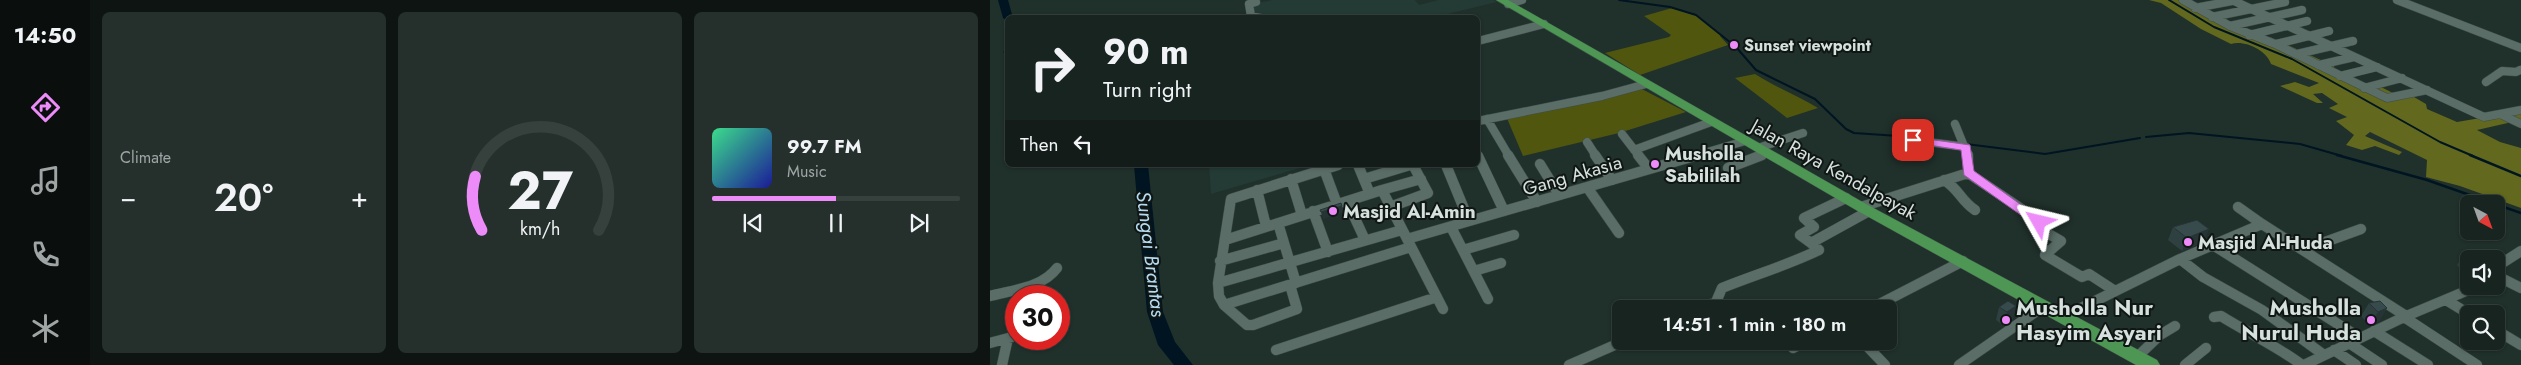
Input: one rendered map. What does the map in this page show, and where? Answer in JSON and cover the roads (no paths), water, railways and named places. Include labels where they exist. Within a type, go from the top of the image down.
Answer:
[{"type":"main road","name":"Jalan Raya Kendalpayak","points":[[1510,1],[1544,24],[1762,151],[2151,365]]},
{"type":"street","points":[[1251,15],[1249,4],[1253,1],[1267,0]]},
{"type":"street","points":[[2183,0],[2249,35],[2275,44],[2364,88],[2391,98],[2427,90]]},
{"type":"street","points":[[2195,8],[2235,0],[2309,37],[2484,117],[2521,110]]},
{"type":"street","points":[[2397,0],[2521,48]]},
{"type":"street","points":[[2212,17],[2285,2]]},
{"type":"street","points":[[2230,26],[2302,10]]},
{"type":"street","points":[[2249,35],[2307,22]]},
{"type":"street","points":[[1480,40],[1544,24]]},
{"type":"street","points":[[2275,44],[2329,31]]},
{"type":"street","points":[[2297,54],[2353,41]]},
{"type":"street","points":[[2319,65],[2354,57]]},
{"type":"street","points":[[2340,76],[2377,67]]},
{"type":"street","points":[[2486,82],[2502,71],[2516,72],[2521,70]]},
{"type":"street","points":[[2364,88],[2402,78]]},
{"type":"street","points":[[1537,202],[1482,120],[1602,96],[1646,84]]},
{"type":"street","points":[[2502,115],[2521,124]]},
{"type":"street","points":[[1634,150],[1711,122]]},
{"type":"street","points":[[1955,124],[1966,145],[1968,173]]},
{"type":"street","points":[[1728,168],[1803,133]]},
{"type":"street","points":[[1622,134],[1649,169]]},
{"type":"street","points":[[1913,140],[1966,145]]},
{"type":"street","name":"Gang Akasia","points":[[1409,243],[1451,226],[1745,141]]},
{"type":"street","points":[[1587,142],[1612,180]]},
{"type":"street","points":[[1480,160],[1504,211]]},
{"type":"street","points":[[1540,164],[1559,196]]},
{"type":"street","points":[[1278,223],[1290,262],[1297,308],[1253,325],[1247,325],[1224,305],[1219,296],[1220,261],[1225,240],[1228,202],[1235,197],[1331,167]]},
{"type":"street","points":[[1359,167],[1370,194]]},
{"type":"street","points":[[1364,179],[1404,167]]},
{"type":"street","points":[[1390,207],[1427,194],[1421,179],[1412,167]]},
{"type":"street","points":[[1447,167],[1469,221]]},
{"type":"street","points":[[1324,169],[1338,204]]},
{"type":"street","points":[[1811,243],[1865,209],[1968,173]]},
{"type":"street","points":[[1968,173],[2038,220],[2035,226],[2061,241],[2046,255],[2082,276],[2089,274],[2115,291]]},
{"type":"street","points":[[1225,240],[1313,211],[1421,179]]},
{"type":"street","points":[[1291,180],[1302,215]]},
{"type":"street","points":[[1944,180],[1957,188],[1964,203],[1975,210]]},
{"type":"street","points":[[1587,187],[1619,232]]},
{"type":"street","points":[[1257,190],[1266,226]]},
{"type":"street","points":[[1382,190],[1443,309]]},
{"type":"street","points":[[1717,300],[1722,288],[1771,268],[1790,264],[1819,250],[1800,235],[1814,227],[1804,218],[1846,198]]},
{"type":"street","points":[[1347,201],[1365,240]]},
{"type":"street","points":[[2238,207],[2478,365]]},
{"type":"street","points":[[1313,211],[1328,252]]},
{"type":"street","points":[[2063,317],[2180,259],[2262,224]]},
{"type":"street","points":[[1451,226],[1488,299]]},
{"type":"street","points":[[2303,250],[2361,229]]},
{"type":"street","points":[[1218,283],[1402,230]]},
{"type":"street","points":[[1463,250],[1514,235]]},
{"type":"street","points":[[1220,261],[1284,243]]},
{"type":"street","points":[[1224,305],[1293,284],[1409,243]]},
{"type":"street","points":[[2213,245],[2360,338]]},
{"type":"street","points":[[2505,261],[2521,251]]},
{"type":"street","points":[[2180,259],[2203,277],[2262,310],[2329,352],[2356,365]]},
{"type":"street","points":[[1887,300],[1963,261]]},
{"type":"street","points":[[1474,271],[1501,263]]},
{"type":"street","points":[[990,296],[1040,282],[1055,274],[1058,268]]},
{"type":"street","points":[[2505,282],[2521,288]]},
{"type":"street","points":[[2214,317],[2221,316],[2267,344],[2278,348],[2303,365],[2405,316],[2460,294]]},
{"type":"street","points":[[1276,350],[1437,297]]},
{"type":"street","points":[[2446,300],[2460,309]]},
{"type":"street","points":[[1959,365],[2044,306]]},
{"type":"street","points":[[2137,357],[2160,335],[2175,326]]},
{"type":"street","points":[[2374,331],[2428,365]]},
{"type":"street","points":[[2505,335],[2521,345]]},
{"type":"street","points":[[990,343],[1005,339]]},
{"type":"street","points":[[2349,343],[2382,365]]},
{"type":"street","points":[[1569,365],[1612,346]]},
{"type":"street","points":[[2185,365],[2206,348]]},
{"type":"street","points":[[1002,365],[1007,350]]},
{"type":"street","points":[[1871,350],[1885,365]]},
{"type":"waterway","name":"Sungai Brantas","points":[[1003,0],[1007,15]]},
{"type":"waterway","points":[[1619,0],[1670,7],[1696,15],[1736,47],[1756,70],[1815,99],[1846,129],[1854,133],[1914,137]]},
{"type":"waterway","points":[[2169,0],[2214,27],[2292,59],[2440,142],[2473,156]]},
{"type":"waterway","points":[[2146,137],[2189,133],[2300,144],[2342,156]]},
{"type":"waterway","points":[[1966,144],[2045,154],[2140,138]]},
{"type":"waterway","points":[[2337,155],[2427,180],[2521,213]]},
{"type":"waterway","points":[[2470,155],[2521,176]]},
{"type":"waterway","name":"Sungai Brantas","points":[[1141,167],[1155,312],[1167,345],[1184,365]]},
{"type":"place","name":"Sunset viewpoint","points":[[1734,45]]},
{"type":"place","name":"Musholla Sabililah","points":[[1655,164]]},
{"type":"place","name":"Masjid Al-Amin","points":[[1333,211]]},
{"type":"place","name":"Masjid Al-Huda","points":[[2188,242]]},
{"type":"place","name":"Musholla Nur Hasyim Asyari","points":[[2006,320]]},
{"type":"place","name":"Musholla Nurul Huda","points":[[2371,320]]}]
